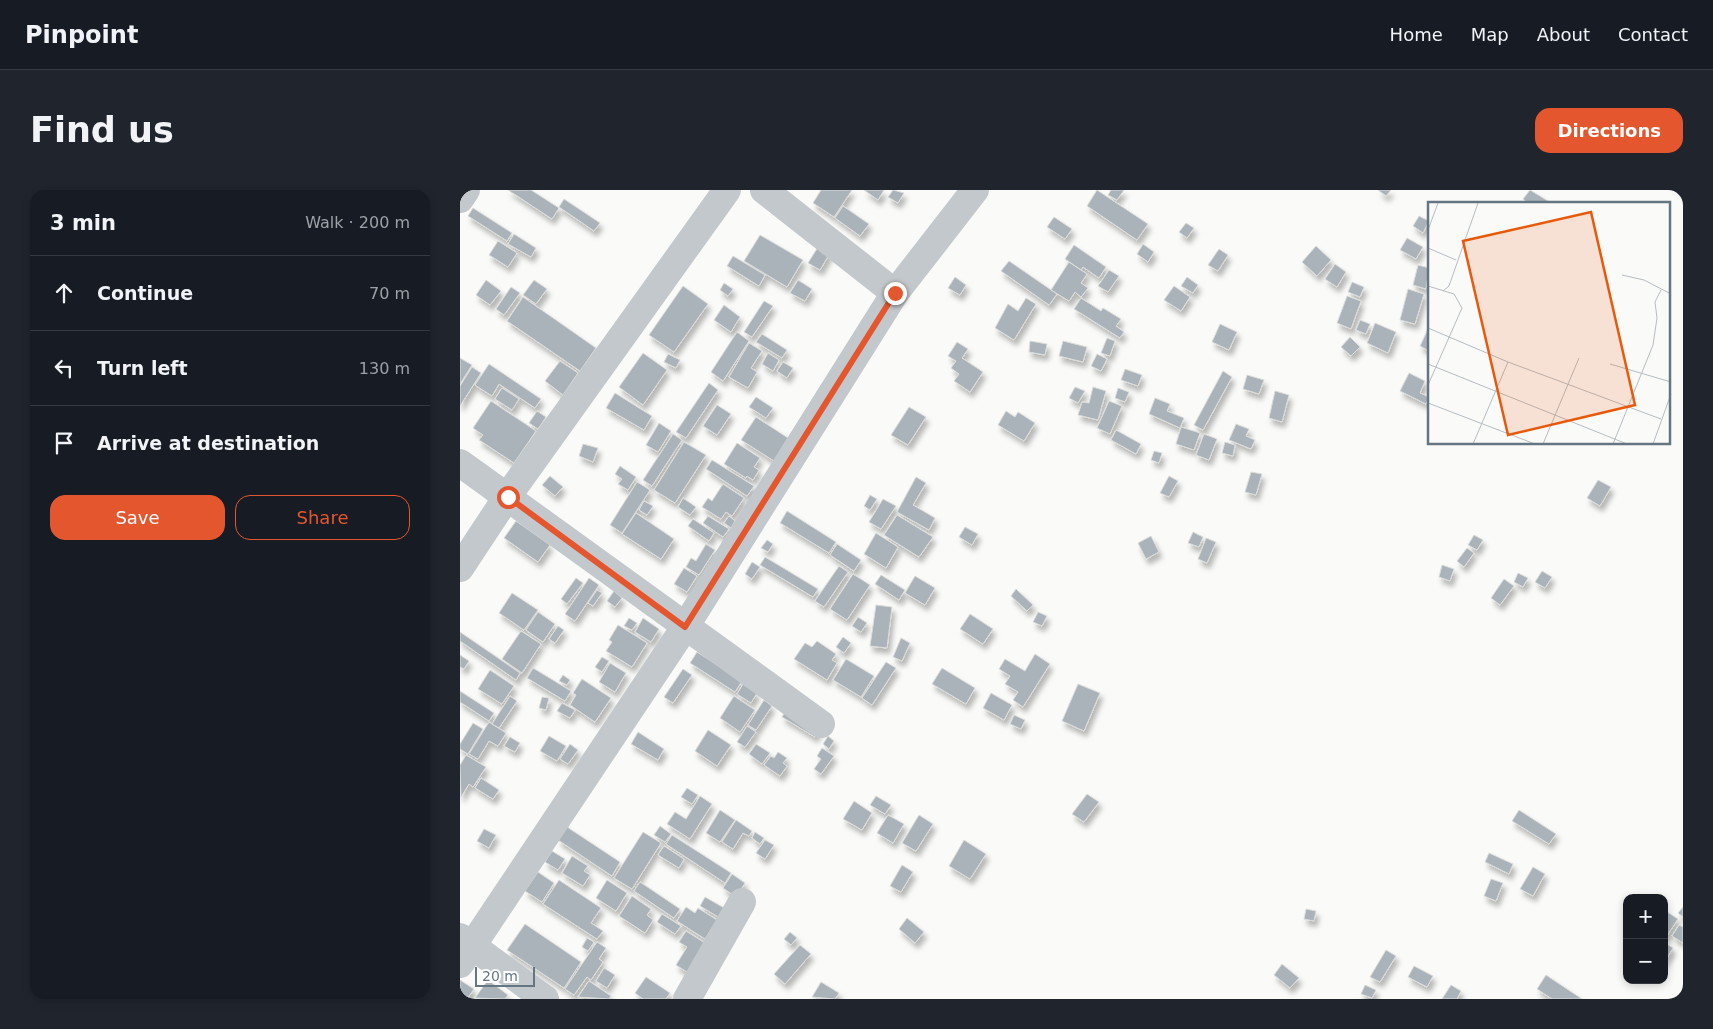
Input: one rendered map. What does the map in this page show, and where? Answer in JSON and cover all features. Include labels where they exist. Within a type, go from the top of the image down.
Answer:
[{"type":"street","points":[[460,199],[466,190]]},
{"type":"street","points":[[460,568],[508,497],[727,190]]},
{"type":"street","points":[[764,190],[895,293]]},
{"type":"street","points":[[545,999],[464,949],[685,627],[895,293],[975,190]]},
{"type":"street","points":[[460,463],[822,724]]},
{"type":"street","points":[[687,999],[742,902]]},
{"type":"building","points":[[508,190],[531,190],[559,208],[552,219]]},
{"type":"building","points":[[821,190],[852,190],[834,217],[813,203]]},
{"type":"building","points":[[864,190],[884,190],[878,200]]},
{"type":"building","points":[[893,190],[904,193],[898,203],[888,197]]},
{"type":"building","points":[[1097,190],[1148,224],[1137,240],[1087,206]]},
{"type":"building","points":[[1111,190],[1124,190],[1117,200],[1108,195]]},
{"type":"building","points":[[1378,190],[1391,190],[1386,196]]},
{"type":"building","points":[[1530,190],[1548,201],[1527,202],[1523,199]]},
{"type":"building","points":[[564,199],[600,223],[594,231],[559,207]]},
{"type":"building","points":[[843,206],[869,224],[860,236],[835,218]]},
{"type":"building","points":[[473,208],[512,233],[507,241],[468,216]]},
{"type":"building","points":[[1419,216],[1428,220],[1423,233],[1413,226]]},
{"type":"building","points":[[1054,217],[1072,229],[1065,239],[1047,227]]},
{"type":"building","points":[[1186,223],[1194,228],[1187,238],[1179,232]]},
{"type":"building","points":[[514,234],[536,248],[531,257],[508,244]]},
{"type":"building","points":[[760,235],[803,260],[787,287],[744,261]]},
{"type":"building","points":[[1407,238],[1423,247],[1416,259],[1400,250]]},
{"type":"building","points":[[498,241],[517,253],[508,267],[489,255]]},
{"type":"building","points":[[1143,244],[1154,252],[1148,262],[1137,254]]},
{"type":"building","points":[[1074,245],[1106,267],[1099,278],[1083,267],[1081,270],[1065,259]]},
{"type":"building","points":[[1316,246],[1331,260],[1317,276],[1302,262]]},
{"type":"building","points":[[818,247],[830,253],[820,270],[808,263]]},
{"type":"building","points":[[1219,249],[1228,255],[1218,271],[1208,265]]},
{"type":"building","points":[[733,256],[765,275],[759,286],[727,266]]},
{"type":"building","points":[[1009,261],[1057,294],[1049,305],[1001,271]]},
{"type":"building","points":[[1069,262],[1087,274],[1081,283],[1088,288],[1081,297],[1075,292],[1069,301],[1051,290]]},
{"type":"building","points":[[1335,264],[1346,272],[1337,287],[1325,279]]},
{"type":"building","points":[[1418,265],[1428,268],[1426,289],[1413,285]]},
{"type":"building","points":[[1109,270],[1119,276],[1108,292],[1098,286]]},
{"type":"building","points":[[955,277],[966,285],[960,295],[948,288]]},
{"type":"building","points":[[1187,277],[1198,285],[1193,293],[1181,286]]},
{"type":"building","points":[[486,280],[501,291],[490,305],[476,295]]},
{"type":"building","points":[[534,280],[547,289],[536,304],[523,295]]},
{"type":"building","points":[[798,280],[812,289],[805,301],[790,293]]},
{"type":"building","points":[[1352,282],[1364,287],[1360,297],[1348,292]]},
{"type":"building","points":[[724,283],[733,289],[728,296],[720,290]]},
{"type":"building","points":[[683,286],[708,304],[674,352],[649,335]]},
{"type":"building","points":[[1174,286],[1190,297],[1181,311],[1164,300]]},
{"type":"building","points":[[511,287],[520,293],[504,315],[496,309]]},
{"type":"building","points":[[1408,289],[1424,294],[1415,324],[1400,320]]},
{"type":"building","points":[[1347,296],[1361,301],[1351,329],[1337,323]]},
{"type":"building","points":[[523,297],[596,348],[580,371],[507,321]]},
{"type":"building","points":[[1026,298],[1036,304],[1014,340],[995,328],[1008,304],[1018,311]]},
{"type":"building","points":[[1081,298],[1101,311],[1103,308],[1121,319],[1116,326],[1124,332],[1120,338],[1074,309]]},
{"type":"building","points":[[764,301],[773,306],[752,337],[744,332]]},
{"type":"building","points":[[724,305],[740,317],[731,332],[714,320]]},
{"type":"building","points":[[1360,320],[1370,324],[1366,334],[1356,330]]},
{"type":"building","points":[[1375,323],[1396,332],[1388,353],[1367,343]]},
{"type":"building","points":[[1220,324],[1237,332],[1229,350],[1212,342]]},
{"type":"building","points":[[1428,329],[1428,350],[1420,346]]},
{"type":"building","points":[[737,332],[749,341],[723,381],[711,372]]},
{"type":"building","points":[[762,334],[787,350],[782,358],[756,342]]},
{"type":"building","points":[[1350,337],[1360,347],[1351,356],[1341,347]]},
{"type":"building","points":[[1107,338],[1115,341],[1110,356],[1101,353]]},
{"type":"building","points":[[1030,341],[1047,344],[1045,355],[1029,352]]},
{"type":"building","points":[[1063,341],[1087,347],[1083,362],[1059,356]]},
{"type":"building","points":[[957,342],[968,349],[962,358],[983,372],[970,392],[954,381],[959,374],[951,368],[956,361],[948,356]]},
{"type":"building","points":[[749,343],[762,351],[751,368],[757,372],[748,388],[729,377]]},
{"type":"building","points":[[643,353],[667,370],[643,405],[619,387]]},
{"type":"building","points":[[768,353],[779,360],[773,371],[762,364]]},
{"type":"building","points":[[668,354],[680,360],[676,368],[664,362]]},
{"type":"building","points":[[1097,354],[1107,359],[1101,371],[1091,366]]},
{"type":"building","points":[[460,358],[472,365],[460,384]]},
{"type":"building","points":[[560,361],[578,373],[563,395],[545,381]]},
{"type":"building","points":[[783,362],[793,368],[787,378],[777,371]]},
{"type":"building","points":[[489,364],[541,399],[535,408],[499,384],[492,396],[475,385]]},
{"type":"building","points":[[472,367],[481,373],[460,406],[460,386]]},
{"type":"building","points":[[1125,369],[1142,375],[1138,386],[1121,380]]},
{"type":"building","points":[[1223,371],[1232,377],[1203,430],[1194,425]]},
{"type":"building","points":[[1409,373],[1425,381],[1420,393],[1428,397],[1428,399],[1426,404],[1400,391]]},
{"type":"building","points":[[1247,375],[1264,380],[1259,394],[1243,389]]},
{"type":"building","points":[[709,383],[718,390],[686,438],[676,432]]},
{"type":"building","points":[[1075,387],[1085,391],[1078,403],[1069,398]]},
{"type":"building","points":[[1093,387],[1106,391],[1098,420],[1078,415],[1082,402],[1089,403]]},
{"type":"building","points":[[502,388],[519,399],[512,410],[495,399]]},
{"type":"building","points":[[1118,388],[1129,392],[1125,402],[1115,398]]},
{"type":"building","points":[[1275,391],[1289,395],[1282,422],[1269,418]]},
{"type":"building","points":[[615,393],[652,416],[644,430],[606,408]]},
{"type":"building","points":[[756,397],[773,408],[766,418],[749,407]]},
{"type":"building","points":[[1155,398],[1170,404],[1167,411],[1184,418],[1180,428],[1149,414]]},
{"type":"building","points":[[491,401],[536,431],[514,463],[479,440],[483,435],[473,428]]},
{"type":"building","points":[[1109,401],[1122,406],[1110,434],[1097,428]]},
{"type":"building","points":[[717,405],[731,414],[717,435],[703,426]]},
{"type":"building","points":[[909,407],[926,417],[908,445],[891,435]]},
{"type":"building","points":[[537,411],[546,417],[538,429],[529,423]]},
{"type":"building","points":[[1006,411],[1015,417],[1018,412],[1035,423],[1024,441],[998,425]]},
{"type":"building","points":[[756,417],[788,438],[774,461],[741,440]]},
{"type":"building","points":[[659,423],[671,431],[658,452],[646,445]]},
{"type":"building","points":[[1236,424],[1249,429],[1246,436],[1255,440],[1251,449],[1229,440]]},
{"type":"building","points":[[1181,427],[1200,433],[1194,450],[1176,444]]},
{"type":"building","points":[[1116,430],[1141,444],[1136,454],[1111,440]]},
{"type":"building","points":[[673,434],[682,440],[652,486],[643,480]]},
{"type":"building","points":[[1204,434],[1217,439],[1209,460],[1196,455]]},
{"type":"building","points":[[684,442],[706,455],[675,503],[654,490]]},
{"type":"building","points":[[1225,442],[1235,445],[1233,456],[1222,453]]},
{"type":"building","points":[[737,443],[760,458],[754,467],[759,470],[753,480],[747,476],[746,478],[724,464]]},
{"type":"building","points":[[583,444],[598,448],[593,462],[579,456]]},
{"type":"building","points":[[1154,451],[1162,453],[1159,463],[1151,460]]},
{"type":"building","points":[[712,460],[754,486],[747,496],[706,469]]},
{"type":"building","points":[[620,466],[636,477],[628,490],[618,484],[622,479],[615,474]]},
{"type":"building","points":[[1251,472],[1262,474],[1256,495],[1245,492]]},
{"type":"building","points":[[550,476],[563,487],[555,496],[542,485]]},
{"type":"building","points":[[1169,476],[1178,481],[1169,497],[1160,493]]},
{"type":"building","points":[[916,477],[926,483],[913,505],[935,518],[929,530],[897,512]]},
{"type":"building","points":[[1598,480],[1611,487],[1600,506],[1587,498]]},
{"type":"building","points":[[637,482],[650,490],[622,533],[610,525]]},
{"type":"building","points":[[723,484],[744,498],[732,516],[726,512],[721,519],[702,507],[708,498],[712,501]]},
{"type":"building","points":[[870,495],[877,499],[870,510],[864,506]]},
{"type":"building","points":[[683,498],[696,507],[690,515],[678,507]]},
{"type":"building","points":[[883,499],[896,506],[881,529],[869,522]]},
{"type":"building","points":[[644,501],[653,506],[647,515],[639,510]]},
{"type":"building","points":[[787,511],[836,542],[829,553],[780,523]]},
{"type":"building","points":[[636,513],[674,539],[661,559],[622,534]]},
{"type":"building","points":[[897,515],[933,537],[919,557],[884,535]]},
{"type":"building","points":[[708,516],[729,529],[723,537],[703,523]]},
{"type":"building","points":[[729,516],[735,521],[731,528],[724,523]]},
{"type":"building","points":[[693,519],[714,533],[709,541],[688,526]]},
{"type":"building","points":[[516,521],[550,545],[538,562],[504,538]]},
{"type":"building","points":[[965,527],[978,534],[972,545],[959,537]]},
{"type":"building","points":[[1193,532],[1203,537],[1199,547],[1188,543]]},
{"type":"building","points":[[876,533],[898,547],[886,568],[864,554]]},
{"type":"building","points":[[1474,535],[1483,540],[1477,550],[1468,545]]},
{"type":"building","points":[[1151,536],[1159,552],[1146,559],[1138,543]]},
{"type":"building","points":[[1206,538],[1216,542],[1207,563],[1198,559]]},
{"type":"building","points":[[767,540],[773,544],[768,552],[761,548]]},
{"type":"building","points":[[706,544],[715,550],[699,575],[686,567],[691,558],[696,561]]},
{"type":"building","points":[[837,544],[861,560],[854,571],[830,555]]},
{"type":"building","points":[[1467,548],[1474,553],[1464,567],[1457,561]]},
{"type":"building","points":[[765,557],[818,589],[813,597],[760,565]]},
{"type":"building","points":[[752,562],[760,567],[752,579],[745,574]]},
{"type":"building","points":[[1442,565],[1454,569],[1450,581],[1439,577]]},
{"type":"building","points":[[839,566],[848,572],[824,607],[815,601]]},
{"type":"building","points":[[684,568],[697,576],[687,592],[674,584]]},
{"type":"building","points":[[1542,571],[1552,577],[1545,588],[1535,582]]},
{"type":"building","points":[[1518,573],[1528,578],[1523,587],[1514,582]]},
{"type":"building","points":[[853,574],[870,585],[847,620],[830,609]]},
{"type":"building","points":[[881,575],[905,590],[899,600],[875,584]]},
{"type":"building","points":[[915,576],[935,588],[925,605],[905,593]]},
{"type":"building","points":[[576,578],[583,583],[567,604],[561,599]]},
{"type":"building","points":[[589,578],[599,585],[575,621],[565,614]]},
{"type":"building","points":[[1504,579],[1514,586],[1500,605],[1491,598]]},
{"type":"building","points":[[1016,589],[1033,605],[1027,611],[1011,596]]},
{"type":"building","points":[[597,590],[602,593],[593,606],[588,603]]},
{"type":"building","points":[[614,591],[622,598],[615,607],[607,601]]},
{"type":"building","points":[[512,593],[538,610],[524,630],[499,613]]},
{"type":"building","points":[[876,605],[892,607],[887,648],[870,646]]},
{"type":"building","points":[[538,612],[555,624],[543,642],[526,630]]},
{"type":"building","points":[[1038,612],[1047,616],[1042,626],[1033,622]]},
{"type":"building","points":[[970,614],[993,629],[983,644],[960,629]]},
{"type":"building","points":[[858,617],[867,623],[861,632],[852,626]]},
{"type":"building","points":[[629,618],[637,623],[632,630],[624,626]]},
{"type":"building","points":[[643,618],[659,629],[651,642],[635,632]]},
{"type":"building","points":[[618,625],[647,643],[632,667],[606,651],[612,642],[609,640]]},
{"type":"building","points":[[558,626],[564,630],[555,643],[549,639]]},
{"type":"building","points":[[521,631],[541,644],[522,673],[502,659]]},
{"type":"building","points":[[460,632],[520,673],[516,680],[460,641]]},
{"type":"building","points":[[843,637],[851,643],[844,653],[836,647]]},
{"type":"building","points":[[901,638],[910,643],[902,661],[893,657]]},
{"type":"building","points":[[817,641],[836,654],[832,660],[837,663],[827,680],[794,659],[805,643],[812,647]]},
{"type":"building","points":[[697,652],[742,681],[735,692],[690,663]]},
{"type":"building","points":[[1035,654],[1050,664],[1023,707],[1013,700],[1018,692],[1005,684],[1010,676],[999,669],[1005,659],[1025,671]]},
{"type":"building","points":[[460,655],[469,661],[464,669],[460,667]]},
{"type":"building","points":[[602,657],[609,661],[602,672],[595,667]]},
{"type":"building","points":[[846,659],[874,676],[861,697],[833,680]]},
{"type":"building","points":[[886,662],[896,668],[872,705],[862,698]]},
{"type":"building","points":[[610,663],[626,673],[615,692],[599,682]]},
{"type":"building","points":[[533,668],[571,691],[565,701],[527,678]]},
{"type":"building","points":[[942,668],[975,688],[966,704],[932,684]]},
{"type":"building","points":[[683,669],[692,675],[673,703],[664,697]]},
{"type":"building","points":[[490,670],[514,686],[502,704],[478,689]]},
{"type":"building","points":[[563,675],[570,680],[567,685],[559,681]]},
{"type":"building","points":[[582,679],[611,698],[595,722],[570,705],[576,695],[573,693]]},
{"type":"building","points":[[743,684],[757,693],[751,703],[737,694]]},
{"type":"building","points":[[1078,684],[1100,693],[1084,731],[1062,721]]},
{"type":"building","points":[[460,691],[494,713],[489,721],[460,702]]},
{"type":"building","points":[[991,693],[1012,705],[1004,720],[983,708]]},
{"type":"building","points":[[510,696],[517,701],[499,728],[492,724]]},
{"type":"building","points":[[734,696],[755,710],[740,732],[720,718]]},
{"type":"building","points":[[542,697],[549,698],[546,710],[539,708]]},
{"type":"building","points":[[764,700],[772,706],[756,730],[748,725]]},
{"type":"building","points":[[562,703],[575,710],[570,718],[557,711]]},
{"type":"building","points":[[786,710],[819,730],[815,737],[782,717]]},
{"type":"building","points":[[1014,715],[1025,720],[1021,729],[1010,724]]},
{"type":"building","points":[[489,722],[506,733],[498,746],[489,741],[478,759],[469,754]]},
{"type":"building","points":[[473,723],[483,729],[468,754],[460,749],[460,744]]},
{"type":"building","points":[[747,726],[756,732],[745,747],[737,742]]},
{"type":"building","points":[[708,730],[731,745],[717,766],[695,751]]},
{"type":"building","points":[[638,732],[664,749],[658,760],[631,744]]},
{"type":"building","points":[[549,736],[566,746],[557,761],[540,751]]},
{"type":"building","points":[[828,736],[834,741],[829,749],[823,744]]},
{"type":"building","points":[[510,737],[520,743],[515,752],[504,746]]},
{"type":"building","points":[[570,744],[578,750],[568,764],[560,759]]},
{"type":"building","points":[[756,744],[770,753],[762,764],[749,754]]},
{"type":"building","points":[[822,748],[834,756],[821,774],[814,769],[821,759],[817,756]]},
{"type":"building","points":[[778,752],[787,758],[783,763],[787,766],[780,776],[764,765],[771,756],[774,758]]},
{"type":"building","points":[[466,755],[486,767],[473,787],[469,784],[461,797],[460,765]]},
{"type":"building","points":[[481,778],[499,790],[493,799],[475,788]]},
{"type":"building","points":[[687,788],[698,795],[692,804],[681,797]]},
{"type":"building","points":[[1087,794],[1099,802],[1084,822],[1072,814]]},
{"type":"building","points":[[700,796],[712,804],[690,839],[667,824],[675,812],[686,819]]},
{"type":"building","points":[[876,796],[891,805],[885,814],[870,805]]},
{"type":"building","points":[[854,801],[872,813],[862,830],[843,819]]},
{"type":"building","points":[[720,810],[735,820],[720,842],[706,833]]},
{"type":"building","points":[[1519,810],[1556,834],[1549,844],[1512,821]]},
{"type":"building","points":[[888,815],[904,824],[893,843],[877,833]]},
{"type":"building","points":[[919,815],[933,824],[916,851],[902,843]]},
{"type":"building","points":[[736,820],[752,831],[749,836],[743,833],[733,849],[722,842]]},
{"type":"building","points":[[660,826],[671,834],[665,842],[654,835]]},
{"type":"building","points":[[567,827],[620,862],[612,876],[558,840]]},
{"type":"building","points":[[484,829],[496,835],[489,848],[477,841]]},
{"type":"building","points":[[643,832],[661,843],[632,889],[614,878]]},
{"type":"building","points":[[755,832],[764,838],[760,844],[752,838]]},
{"type":"building","points":[[672,835],[731,873],[725,883],[666,844]]},
{"type":"building","points":[[765,840],[774,845],[765,859],[756,853]]},
{"type":"building","points":[[964,840],[986,854],[970,879],[949,866]]},
{"type":"building","points":[[664,846],[684,859],[679,868],[658,855]]},
{"type":"building","points":[[552,851],[565,859],[558,870],[545,862]]},
{"type":"building","points":[[1489,853],[1513,864],[1509,874],[1485,862]]},
{"type":"building","points":[[572,856],[588,866],[584,871],[590,875],[583,886],[562,873]]},
{"type":"building","points":[[902,865],[913,872],[901,892],[890,886]]},
{"type":"building","points":[[1533,867],[1545,874],[1533,896],[1520,889]]},
{"type":"building","points":[[538,872],[554,883],[542,902],[525,891]]},
{"type":"building","points":[[732,874],[745,883],[736,897],[723,888]]},
{"type":"building","points":[[1491,879],[1503,883],[1496,901],[1484,896]]},
{"type":"building","points":[[559,880],[601,908],[591,923],[603,931],[597,939],[543,904]]},
{"type":"building","points":[[607,880],[627,893],[616,911],[596,898]]},
{"type":"building","points":[[640,882],[680,909],[674,918],[634,891]]},
{"type":"building","points":[[632,896],[651,909],[647,915],[653,920],[645,933],[619,916]]},
{"type":"building","points":[[705,897],[726,909],[720,918],[700,906]]},
{"type":"building","points":[[686,907],[695,913],[698,908],[717,920],[705,939],[677,921]]},
{"type":"building","points":[[1683,907],[1683,917],[1678,913]]},
{"type":"building","points":[[1306,909],[1316,911],[1314,921],[1304,919]]},
{"type":"building","points":[[1668,913],[1678,919],[1668,934]]},
{"type":"building","points":[[662,914],[681,926],[675,934],[657,922]]},
{"type":"building","points":[[907,918],[924,932],[915,943],[899,929]]},
{"type":"building","points":[[525,924],[581,962],[564,988],[507,950]]},
{"type":"building","points":[[1679,925],[1683,927],[1683,943],[1672,936]]},
{"type":"building","points":[[686,931],[705,943],[687,972],[676,965],[687,947],[679,942]]},
{"type":"building","points":[[790,932],[797,938],[791,945],[784,939]]},
{"type":"building","points":[[587,938],[594,942],[588,951],[582,947]]},
{"type":"building","points":[[597,942],[606,948],[599,959],[603,962],[591,980],[587,977],[574,995],[565,989]]},
{"type":"building","points":[[800,945],[811,954],[785,984],[774,974]]},
{"type":"building","points":[[1668,945],[1673,948],[1668,956]]},
{"type":"building","points":[[1386,950],[1396,956],[1380,982],[1370,977]]},
{"type":"building","points":[[1282,964],[1299,978],[1290,988],[1274,975]]},
{"type":"building","points":[[1414,966],[1433,976],[1427,987],[1408,977]]},
{"type":"building","points":[[604,968],[615,975],[607,988],[596,981]]},
{"type":"building","points":[[1546,975],[1582,999],[1552,999],[1537,989]]},
{"type":"building","points":[[646,977],[670,993],[666,999],[643,999],[635,993]]},
{"type":"building","points":[[460,980],[474,989],[467,999],[460,998]]},
{"type":"building","points":[[488,980],[508,995],[505,999],[475,998]]},
{"type":"building","points":[[589,981],[611,996],[609,999],[578,997]]},
{"type":"building","points":[[821,982],[839,993],[835,999],[812,997]]},
{"type":"building","points":[[1365,985],[1376,990],[1372,998],[1361,994]]},
{"type":"building","points":[[1451,985],[1461,991],[1457,999],[1442,999]]},
{"type":"route","points":[[508,497],[685,627],[895,293]]}]
